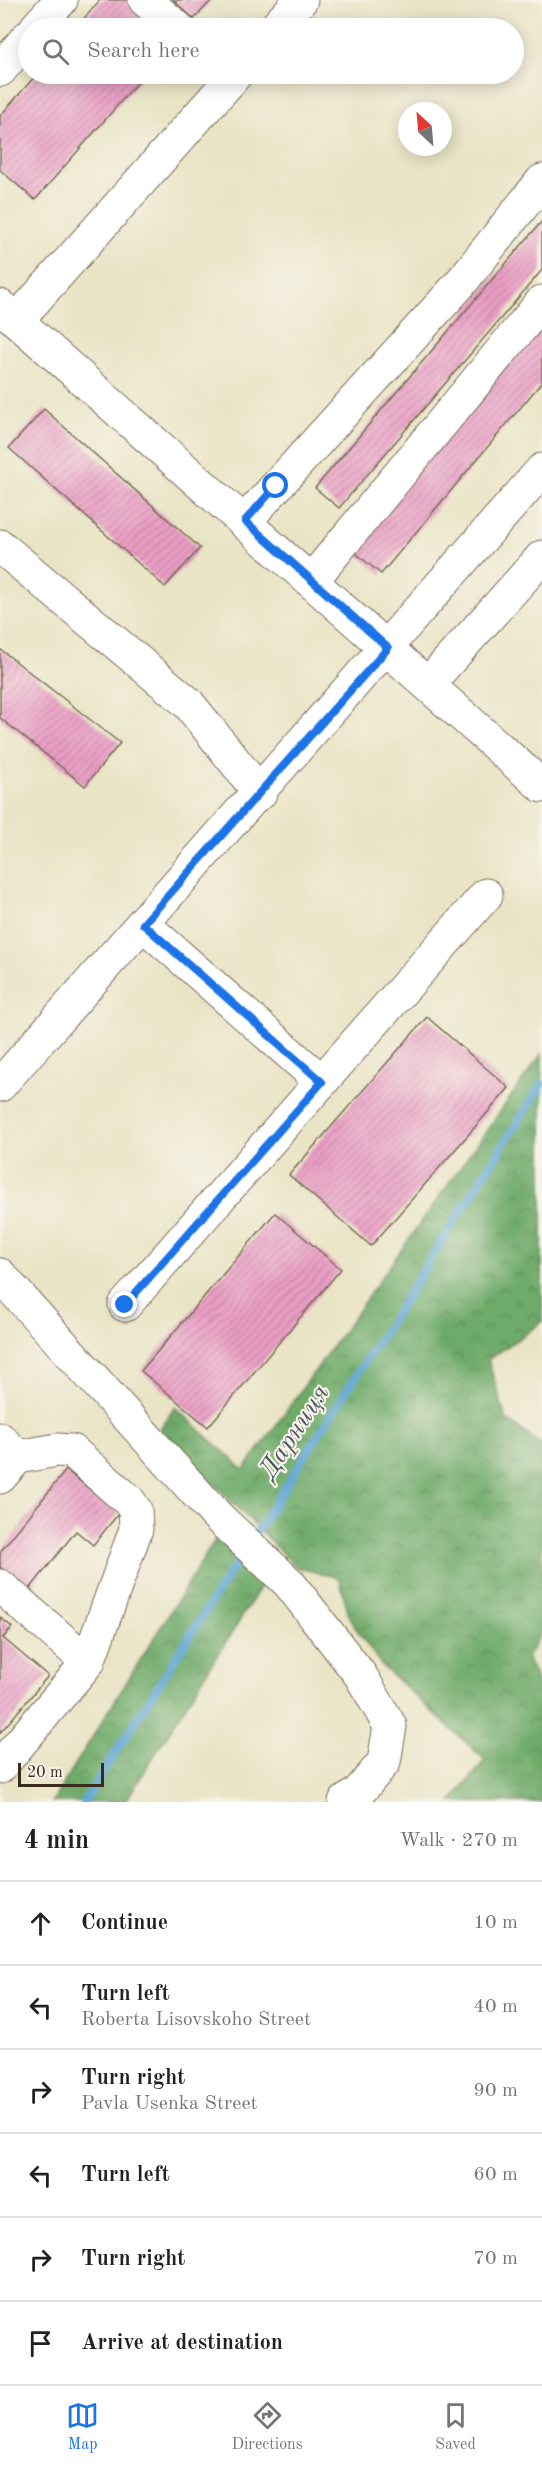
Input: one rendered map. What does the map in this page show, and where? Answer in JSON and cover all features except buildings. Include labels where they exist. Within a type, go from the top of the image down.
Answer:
[{"type":"street","points":[[45,18],[60,0]]},
{"type":"street","points":[[145,0],[166,18]]},
{"type":"street","points":[[284,18],[301,0]]},
{"type":"street","points":[[0,70],[18,49]]},
{"type":"street","points":[[224,84],[8,313],[542,786]]},
{"type":"street","points":[[245,521],[459,285],[542,181]]},
{"type":"street","points":[[312,580],[542,302]]},
{"type":"street","points":[[0,1085],[388,648],[542,470]]},
{"type":"street","points":[[0,546],[188,704],[260,793]]},
{"type":"street","points":[[428,684],[542,557]]},
{"type":"street","points":[[125,1305],[486,895]]},
{"type":"street","points":[[143,924],[322,1082]]},
{"type":"street","points":[[0,1275],[219,1518],[289,1583],[361,1676],[390,1726],[384,1762],[358,1793],[345,1802]]},
{"type":"street","points":[[0,1767],[88,1662],[135,1528],[135,1510],[129,1501],[72,1451],[57,1450],[6,1458]]},
{"type":"street","points":[[0,1586],[88,1662]]},
{"type":"green space","points":[[542,1053],[542,1267],[540,1270],[542,1273],[542,1322],[488,1360],[506,1419],[542,1445],[542,1632],[527,1657],[542,1692],[542,1802],[451,1802],[485,1760],[382,1666],[350,1620],[339,1578],[296,1567],[160,1429],[175,1407],[244,1470]]},
{"type":"green space","points":[[218,1535],[263,1583],[125,1802],[52,1802]]},
{"type":"waterway","name":"Дарниця","points":[[252,1539],[542,1084]]},
{"type":"waterway","name":"Дарниця","points":[[84,1802],[245,1549]]},
{"type":"route","points":[[125,1305],[322,1082],[143,924],[388,648],[245,521],[276,486]]}]
